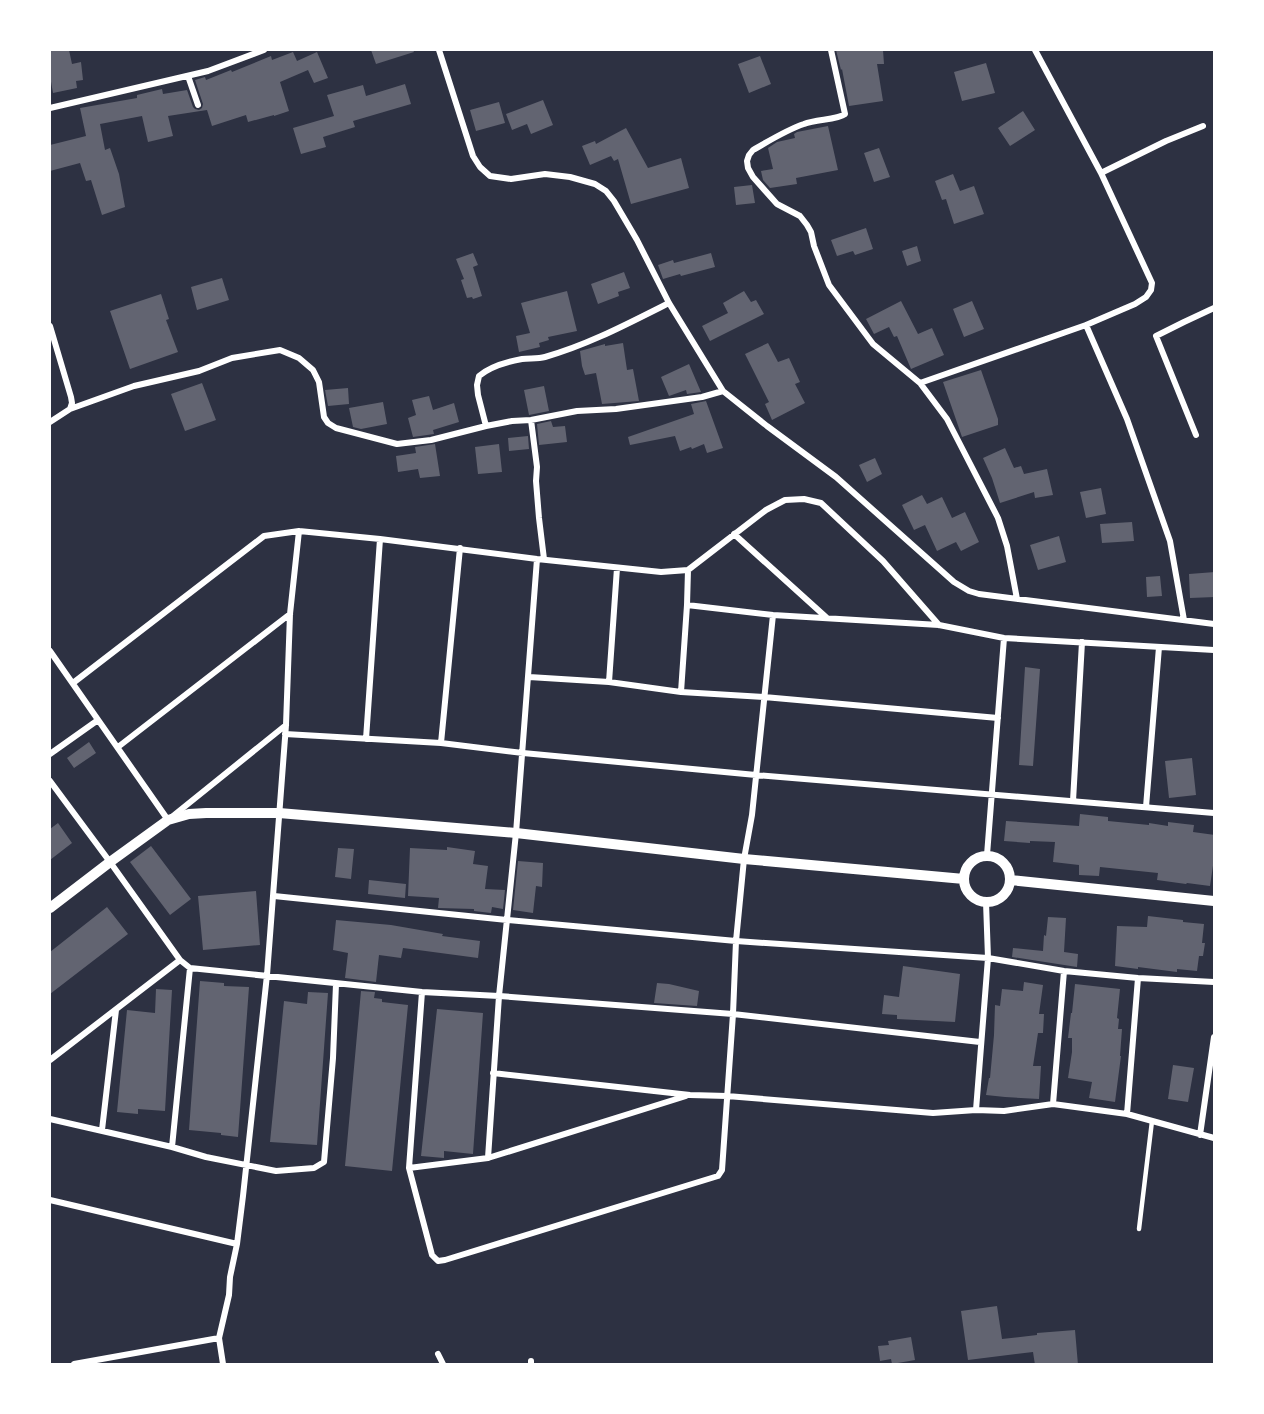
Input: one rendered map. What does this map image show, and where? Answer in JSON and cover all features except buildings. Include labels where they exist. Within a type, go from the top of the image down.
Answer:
[{"type":"street","points":[[50,108],[208,71],[264,50]]},
{"type":"street","points":[[439,50],[473,156],[480,167],[490,176],[511,179],[545,174],[570,177],[595,184],[606,191],[638,240],[669,303],[723,391],[766,426],[836,477],[960,586],[979,594],[1215,624]]},
{"type":"street","points":[[831,50],[846,114],[807,122],[753,150],[747,161],[748,168],[777,204],[800,216],[807,225],[829,285],[873,344],[920,383],[947,419],[998,518],[1007,546],[1017,598]]},
{"type":"street","points":[[920,383],[1086,325],[1135,304],[1146,297],[1151,290],[1152,283],[1101,173],[1035,50]]},
{"type":"street","points":[[188,75],[198,105]]},
{"type":"street","points":[[1101,173],[1166,141],[1203,126]]},
{"type":"street","points":[[486,426],[477,386],[479,376],[486,370],[522,359],[543,357],[581,344],[669,303]]},
{"type":"street","points":[[1196,435],[1156,336],[1215,308]]},
{"type":"street","points":[[1086,325],[1127,419],[1170,541],[1184,620]]},
{"type":"street","points":[[50,326],[71,397],[70,409]]},
{"type":"street","points":[[50,422],[70,409],[134,386],[199,371],[232,358],[280,350],[299,358],[313,370],[319,382],[324,417],[328,423],[336,428],[397,444],[431,440],[512,421],[702,397],[723,391]]},
{"type":"street","points":[[488,1158],[499,996],[541,559],[537,467],[531,420]]},
{"type":"street","points":[[73,683],[264,536],[299,531],[661,572],[688,570],[766,510],[785,500],[804,499],[821,503],[883,561],[939,625]]},
{"type":"street","points":[[223,1365],[219,1338],[237,1244],[267,975],[286,725],[290,614],[299,531]]},
{"type":"street","points":[[734,534],[827,618]]},
{"type":"street","points":[[366,739],[381,539]]},
{"type":"street","points":[[441,743],[460,548]]},
{"type":"street","points":[[609,682],[617,568]]},
{"type":"street","points":[[681,692],[688,570]]},
{"type":"street","points":[[687,605],[773,615],[939,625],[1004,638],[1215,650]]},
{"type":"street","points":[[118,747],[290,614]]},
{"type":"street","points":[[422,992],[409,1168],[432,1255],[438,1261],[718,1176],[722,1170],[736,941],[744,859],[752,815],[773,615]]},
{"type":"street","points":[[987,855],[1004,638]]},
{"type":"street","points":[[1073,801],[1082,642]]},
{"type":"street","points":[[1146,807],[1159,647]]},
{"type":"street","points":[[50,651],[168,820]]},
{"type":"street","points":[[529,676],[609,682],[681,692],[764,697],[998,718]]},
{"type":"street","points":[[50,754],[98,720]]},
{"type":"street","points":[[50,908],[168,820],[286,725]]},
{"type":"street","points":[[285,734],[441,743],[756,775],[1215,813]]},
{"type":"street","points":[[50,782],[180,960],[190,968],[422,992],[733,1014],[980,1042]]},
{"type":"street","points":[[168,820],[189,814],[279,813],[516,833],[744,859],[964,879]]},
{"type":"street","points":[[987,855],[1004,863],[1008,868],[1010,880],[1003,896],[992,902],[986,902],[970,895],[964,879],[971,862],[987,855]]},
{"type":"street","points":[[1010,880],[1215,900]]},
{"type":"street","points":[[274,896],[736,941],[988,958],[1064,971],[1215,982]]},
{"type":"street","points":[[976,1110],[988,958],[986,902]]},
{"type":"street","points":[[50,1060],[180,960]]},
{"type":"street","points":[[172,1147],[190,968]]},
{"type":"street","points":[[1053,1104],[1064,971]]},
{"type":"street","points":[[1127,1114],[1138,978]]},
{"type":"street","points":[[50,1119],[206,1157],[276,1171],[314,1168],[324,1162],[333,1058],[336,984]]},
{"type":"street","points":[[102,1130],[116,1010]]},
{"type":"street","points":[[1200,1134],[1215,1037]]},
{"type":"street","points":[[493,1073],[690,1095],[728,1096],[933,1113],[1004,1111],[1053,1104],[1127,1114],[1215,1138]]},
{"type":"street","points":[[409,1168],[488,1158],[690,1095]]},
{"type":"street","points":[[50,1200],[237,1244]]},
{"type":"street","points":[[74,1365],[219,1338]]},
{"type":"street","points":[[438,1354],[443,1365]]},
{"type":"lane","points":[[1139,1229],[1152,1121]]}]
